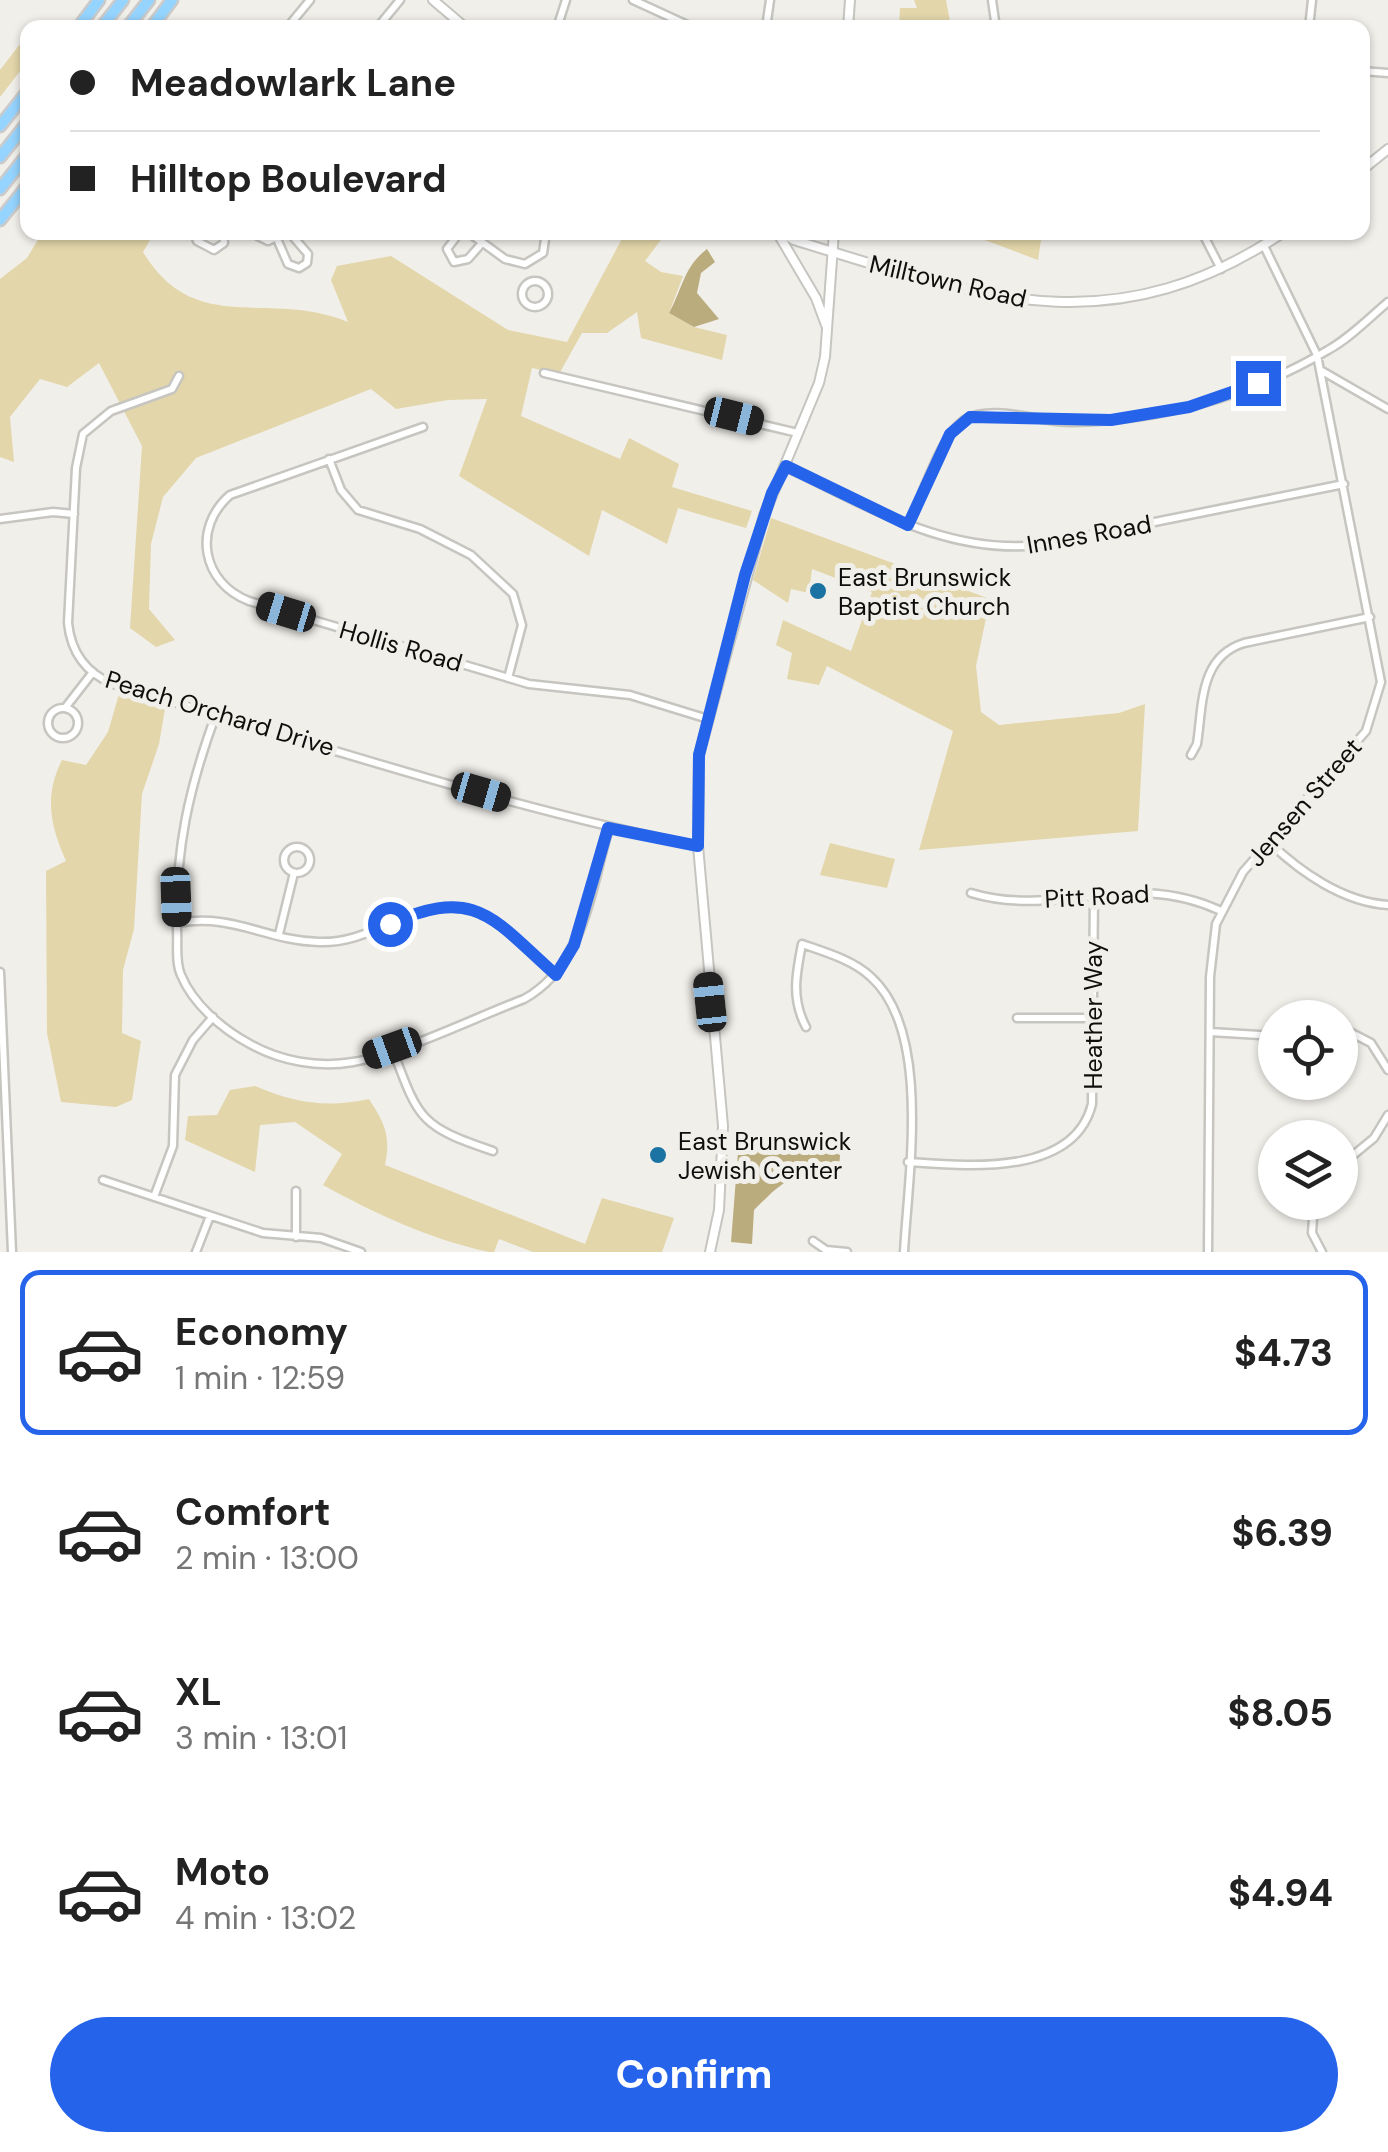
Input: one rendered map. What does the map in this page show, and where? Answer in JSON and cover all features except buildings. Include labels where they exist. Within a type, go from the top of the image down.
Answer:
[{"type":"highway","points":[[0,126],[20,102]]},
{"type":"highway","points":[[0,157],[20,132]]},
{"type":"highway","points":[[0,190],[20,164]]},
{"type":"highway","points":[[0,220],[20,195]]},
{"type":"main road","points":[[433,0],[457,20]]},
{"type":"main road","points":[[783,240],[816,298],[827,327]]},
{"type":"main road","name":"Milltown Road","points":[[801,240],[980,294],[1057,304],[1127,299],[1220,269],[1273,240]]},
{"type":"main road","points":[[710,1252],[719,1210],[723,1126],[698,846],[699,755],[745,575],[772,493],[819,383],[834,240]]},
{"type":"street","points":[[293,20],[310,0]]},
{"type":"street","points":[[384,20],[400,0]]},
{"type":"street","points":[[633,0],[677,20]]},
{"type":"street","points":[[197,240],[214,250],[224,240]]},
{"type":"street","points":[[277,240],[288,264],[303,266],[308,254],[295,240]]},
{"type":"street","points":[[454,240],[447,249],[456,262],[468,259],[482,242]]},
{"type":"street","points":[[479,240],[505,259],[525,264],[544,253],[545,240]]},
{"type":"street","points":[[1206,240],[1220,269]]},
{"type":"street","name":"Jensen Street","points":[[1208,1252],[1212,957],[1221,910],[1243,872],[1371,722],[1381,682],[1318,355],[1264,246]]},
{"type":"street","points":[[525,264],[526,301],[532,307],[542,306],[548,299],[547,290],[537,282],[528,282]]},
{"type":"street","points":[[908,525],[950,434],[970,417],[985,414],[1070,422],[1154,414],[1231,394],[1318,355],[1388,303]]},
{"type":"street","points":[[1320,370],[1388,409]]},
{"type":"street","points":[[544,373],[798,433]]},
{"type":"street","name":"Peach Orchard Drive","points":[[179,376],[172,389],[111,411],[83,434],[74,514],[69,630],[77,655],[93,672],[114,684],[608,828],[698,846]]},
{"type":"street","name":"Hollis Road","points":[[423,427],[246,486],[220,504],[210,520],[206,544],[218,580],[249,601],[508,678],[557,690],[630,695],[708,718]]},
{"type":"street","points":[[329,459],[340,490],[358,510],[420,530],[471,555],[504,584],[520,611],[522,624],[508,678]]},
{"type":"street","name":"Innes Road","points":[[786,466],[908,525],[970,545],[1018,547],[1344,484]]},
{"type":"street","points":[[0,519],[53,512],[74,514]]},
{"type":"street","points":[[1190,755],[1197,744],[1209,671],[1225,651],[1244,643],[1370,618]]},
{"type":"street","points":[[65,708],[75,714],[78,725],[74,733],[60,738],[49,730],[48,720],[56,709],[65,708],[93,672]]},
{"type":"street","points":[[216,714],[185,808],[177,923],[181,975],[213,1018],[255,1047],[305,1062],[356,1062],[524,999],[556,975],[574,945],[608,828]]},
{"type":"street","points":[[1269,842],[1298,871],[1362,900],[1388,906]]},
{"type":"street","points":[[300,847],[307,851],[310,862],[306,870],[294,873],[286,868],[285,856],[300,847]]},
{"type":"street","points":[[278,934],[294,873]]},
{"type":"street","name":"Pitt Road","points":[[971,893],[1001,902],[1148,890],[1192,897],[1221,910]]},
{"type":"street","name":"Heather Way","points":[[908,1162],[968,1166],[1014,1162],[1073,1142],[1088,1120],[1092,1104],[1094,894]]},
{"type":"street","points":[[177,923],[207,918],[305,941],[343,941],[428,908],[460,906],[489,917],[556,975]]},
{"type":"street","points":[[806,1027],[798,1011],[794,982],[802,944],[836,956],[871,976],[896,1007],[912,1098],[904,1252]]},
{"type":"street","points":[[0,972],[12,1252]]},
{"type":"street","points":[[154,1197],[173,1146],[175,1075],[193,1040],[213,1018]]},
{"type":"street","points":[[1017,1018],[1092,1018]]},
{"type":"street","points":[[1210,1032],[1258,1035]]},
{"type":"street","points":[[1358,1036],[1371,1043],[1388,1070]]},
{"type":"street","points":[[392,1048],[414,1105],[426,1122],[444,1134],[493,1151]]},
{"type":"street","points":[[1358,1152],[1385,1130],[1388,1115]]},
{"type":"street","points":[[103,1180],[263,1234],[321,1238],[361,1252]]},
{"type":"street","points":[[296,1191],[296,1237]]},
{"type":"street","points":[[196,1252],[210,1216]]},
{"type":"street","points":[[1313,1220],[1312,1232],[1322,1252]]},
{"type":"street","points":[[813,1242],[826,1250],[847,1252]]},
{"type":"shaded area","points":[[914,0],[946,0],[950,20],[899,20],[900,8],[917,8]]},
{"type":"shaded area","points":[[20,44],[20,71],[0,97],[0,70]]},
{"type":"shaded area","points":[[38,240],[150,240],[143,252],[163,278],[186,295],[209,303],[289,309],[348,322],[331,280],[337,266],[391,256],[508,330],[567,342],[621,240],[661,240],[645,261],[661,272],[683,276],[669,313],[694,327],[727,335],[722,360],[641,338],[637,312],[607,333],[582,333],[559,374],[532,368],[521,416],[620,459],[629,438],[679,464],[672,487],[752,511],[746,528],[678,508],[667,544],[602,510],[589,556],[459,476],[487,399],[448,400],[396,409],[371,389],[196,458],[163,497],[151,544],[149,609],[175,640],[156,647],[130,628],[142,446],[99,363],[67,387],[40,379],[10,417],[14,462],[0,457],[0,279],[27,258]]},
{"type":"shaded area","points":[[985,240],[1041,240],[1038,260]]},
{"type":"shaded area","points":[[707,249],[715,262],[701,273],[697,293],[719,319],[694,327],[669,313],[688,271]]},
{"type":"shaded area","points":[[771,518],[990,599],[976,666],[981,712],[999,725],[1119,713],[1145,704],[1138,831],[919,850],[953,731],[827,666],[819,685],[787,679],[792,653],[776,645],[783,620],[851,651],[872,592],[812,569],[809,593],[791,589],[788,603],[753,580]]},
{"type":"shaded area","points":[[119,694],[165,709],[159,744],[142,794],[134,929],[123,970],[122,1033],[141,1041],[132,1100],[116,1107],[61,1102],[47,1033],[46,871],[66,861],[51,810],[56,773],[62,760],[86,765],[108,732]]},
{"type":"shaded area","points":[[830,843],[895,859],[887,888],[820,875]]},
{"type":"shaded area","points":[[255,1086],[311,1102],[369,1099],[385,1130],[385,1165],[585,1244],[602,1198],[674,1218],[662,1252],[533,1252],[499,1239],[494,1252],[489,1252],[424,1233],[323,1185],[342,1154],[295,1122],[260,1125],[255,1172],[185,1140],[188,1116],[217,1115],[230,1090]]},
{"type":"shaded area","points":[[842,1132],[838,1180],[810,1176],[783,1184],[754,1210],[752,1244],[731,1242],[739,1139]]},
{"type":"place","name":"East Brunswick Baptist Church","points":[[818,591]]},
{"type":"place","name":"East Brunswick Jewish Center","points":[[658,1155]]},
{"type":"route","points":[[390,924],[436,906],[468,907],[495,922],[556,975],[574,945],[608,828],[698,846],[699,755],[745,575],[772,493],[786,466],[908,525],[950,434],[970,417],[985,414],[1070,422],[1111,420],[1189,407],[1258,383]]}]
